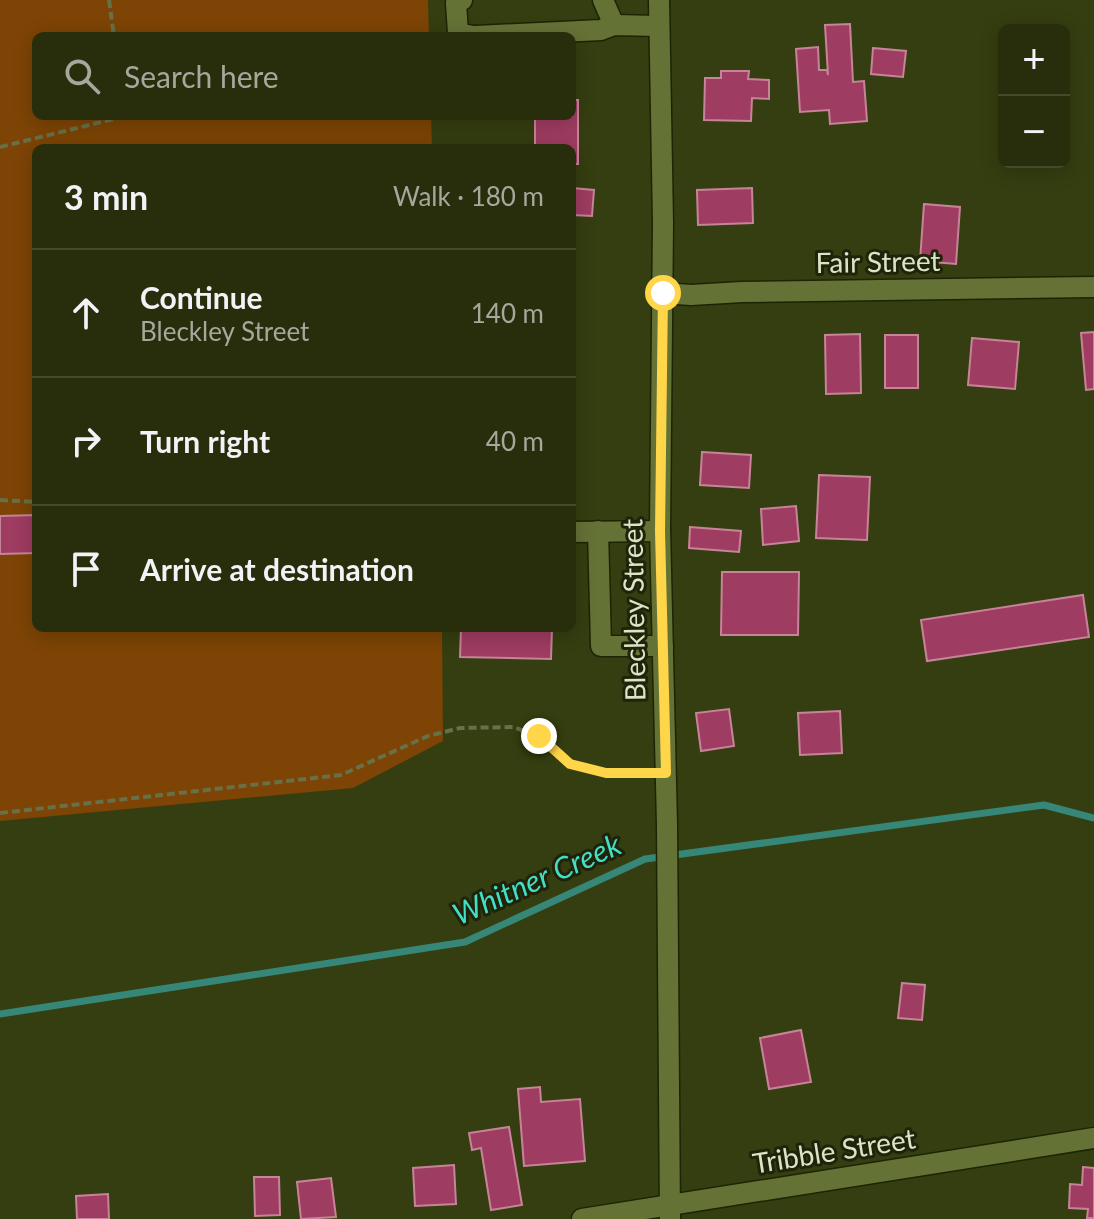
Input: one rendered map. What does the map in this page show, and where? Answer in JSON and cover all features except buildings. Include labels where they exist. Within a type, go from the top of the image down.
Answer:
[{"type":"street","points":[[458,32],[456,3],[462,0]]},
{"type":"street","points":[[603,0],[614,25]]},
{"type":"street","name":"Bleckley Street","points":[[659,0],[663,293],[660,531],[666,773],[670,1213]]},
{"type":"street","points":[[559,32],[601,30],[614,25],[659,26]]},
{"type":"street","name":"Fair Street","points":[[663,293],[1094,287]]},
{"type":"street","points":[[598,531],[601,646],[663,646]]},
{"type":"street","points":[[576,532],[660,531]]},
{"type":"street","name":"Tribble Street","points":[[582,1219],[670,1213],[1094,1138]]},
{"type":"path","points":[[109,0],[113,32]]},
{"type":"path","points":[[0,147],[110,120]]},
{"type":"path","points":[[0,500],[32,502]]},
{"type":"path","points":[[0,813],[341,775],[428,736],[460,728],[513,727],[539,736],[570,764],[606,773],[666,773]]},
{"type":"shaded area","points":[[0,0],[428,0],[429,32],[32,32],[32,120],[431,120],[432,144],[32,144],[32,632],[442,632],[443,741],[353,788],[0,821]]},
{"type":"waterway","name":"Whitner Creek","points":[[0,1014],[465,942],[645,859],[1044,805],[1094,818]]},
{"type":"route","points":[[539,736],[570,764],[606,773],[666,773],[660,531],[663,293]]}]
